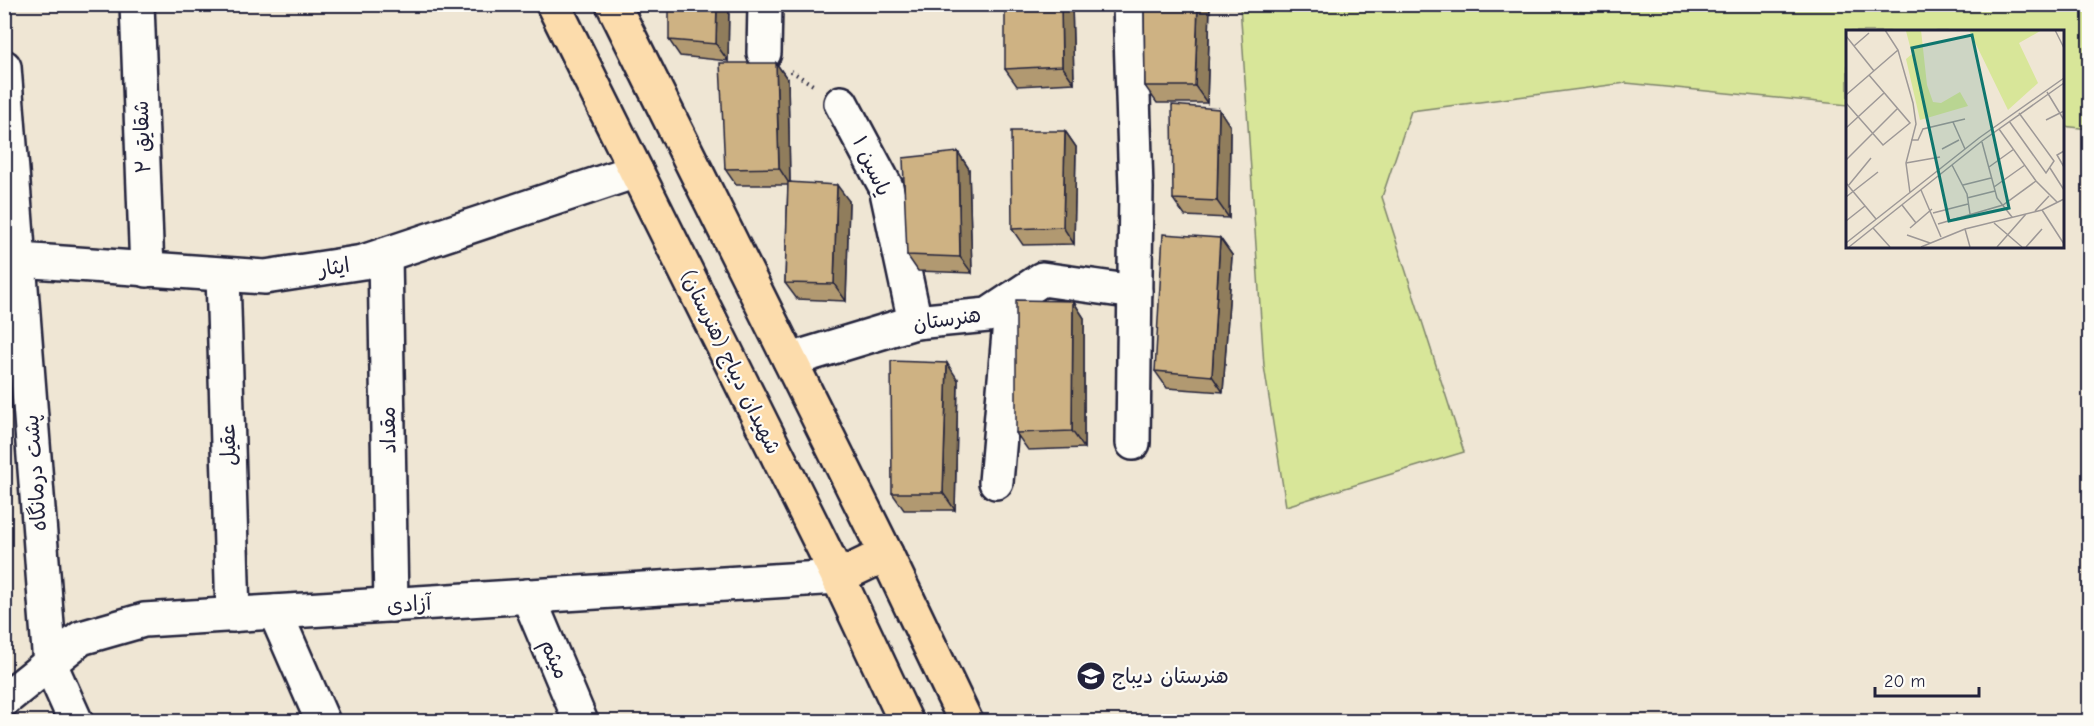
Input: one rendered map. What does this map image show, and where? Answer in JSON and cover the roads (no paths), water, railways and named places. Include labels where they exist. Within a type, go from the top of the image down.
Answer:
[{"type":"main road","name":"شهیدان دیباج (هنرستان)","points":[[553,4],[838,577],[906,722]]},
{"type":"main road","points":[[613,4],[886,554],[966,722]]},
{"type":"main road","points":[[838,577],[886,554]]},
{"type":"street","name":"شقایق ۲","points":[[137,4],[147,270]]},
{"type":"street","points":[[764,53],[765,4]]},
{"type":"street","points":[[1130,4],[1136,188],[1133,443]]},
{"type":"street","name":"پشت درمانگاه","points":[[4,67],[50,664],[76,722]]},
{"type":"street","name":"یاسین ۱","points":[[841,104],[886,187],[915,322]]},
{"type":"street","name":"ایثار","points":[[19,260],[265,278],[363,262],[636,171]]},
{"type":"street","name":"مقداد","points":[[384,255],[391,605]]},
{"type":"street","name":"عقیل","points":[[223,275],[233,615]]},
{"type":"street","name":"هنرستان","points":[[790,360],[915,322],[988,315],[1042,279],[1135,292]]},
{"type":"street","points":[[996,482],[1012,299]]},
{"type":"street","name":"آزادی","points":[[4,700],[81,638],[133,623],[838,577]]},
{"type":"street","name":"میثم","points":[[528,596],[581,722]]},
{"type":"street","points":[[275,612],[323,722]]},
{"type":"place","name":"هنرستان دیباج","points":[[1091,676]]}]
